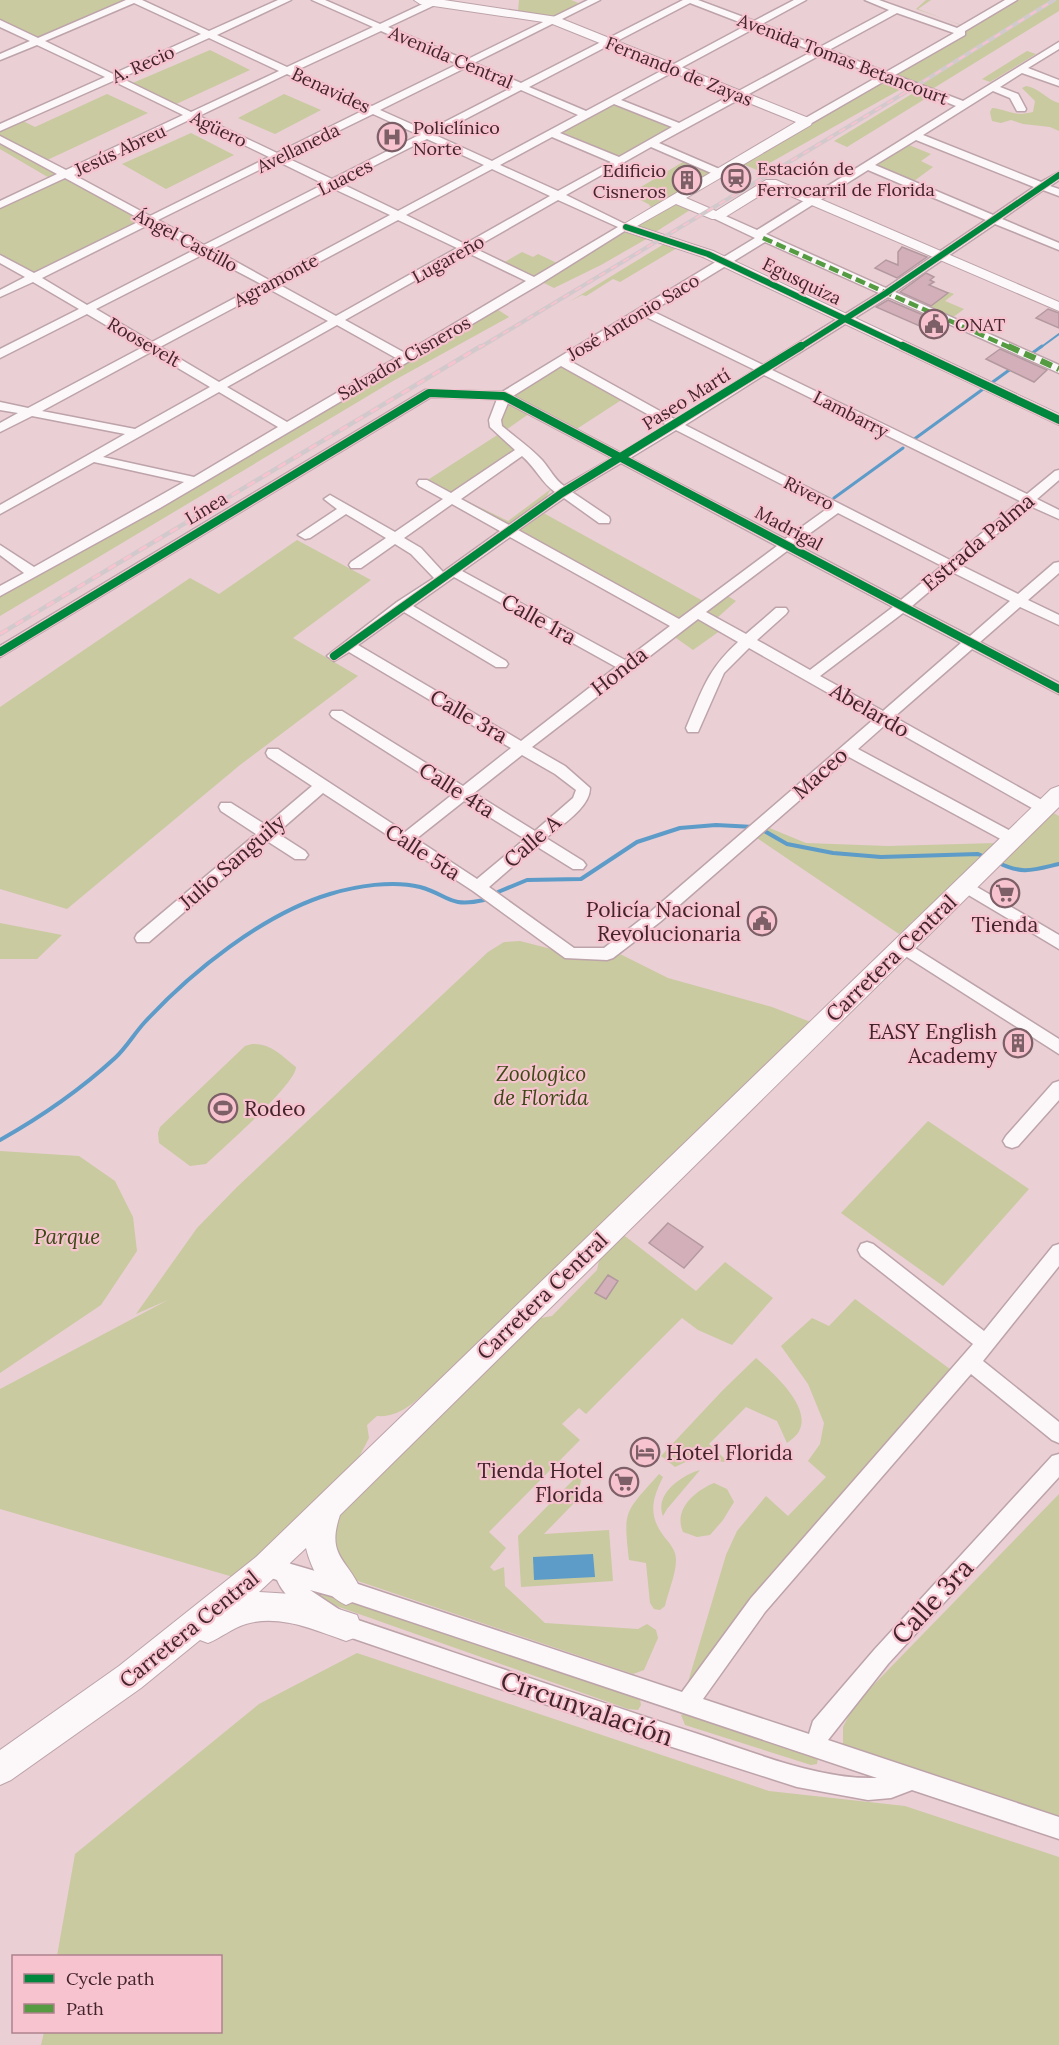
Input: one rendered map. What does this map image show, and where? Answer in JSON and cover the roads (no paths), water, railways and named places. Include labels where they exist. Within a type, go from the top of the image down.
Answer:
[{"type":"highway","name":"Carretera Central","points":[[0,1769],[130,1677],[277,1563],[329,1505],[1052,801]]},
{"type":"highway","points":[[329,1505],[318,1537],[322,1556],[346,1590]]},
{"type":"highway","points":[[130,1677],[241,1610],[269,1604],[301,1611],[346,1626]]},
{"type":"main road","name":"Fernando de Zayas","points":[[420,0],[463,3],[553,20],[806,122]]},
{"type":"main road","name":"Salvador Cisneros","points":[[626,227],[806,122]]},
{"type":"main road","points":[[677,199],[717,216],[771,183],[1059,307]]},
{"type":"main road","name":"Egusquiza","points":[[626,227],[691,248],[724,262],[1059,420]]},
{"type":"street","name":"Benavides","points":[[134,0],[626,227]]},
{"type":"street","points":[[0,57],[134,0]]},
{"type":"street","name":"A. Recio","points":[[0,128],[286,0]]},
{"type":"street","name":"Avenida Central","points":[[317,0],[585,114]]},
{"type":"street","name":"Avellaneda","points":[[0,294],[595,0]]},
{"type":"street","name":"Avenida Tomas Betancourt","points":[[690,0],[963,105]]},
{"type":"street","name":"Luaces","points":[[0,354],[690,0]]},
{"type":"street","name":"Agramonte","points":[[0,428],[671,67],[801,0]]},
{"type":"street","points":[[870,0],[960,32]]},
{"type":"street","points":[[806,122],[890,75],[1012,0]]},
{"type":"street","name":"Jesús Abreu","points":[[0,204],[434,2]]},
{"type":"street","name":"Lugareño","points":[[0,510],[680,127],[897,9]]},
{"type":"street","name":"Agüero","points":[[0,23],[536,282]]},
{"type":"street","name":"José Antonio Saco","points":[[504,396],[724,262],[812,201],[1059,45]]},
{"type":"street","points":[[1021,69],[1059,83]]},
{"type":"street","points":[[992,87],[1014,96],[1021,109]]},
{"type":"street","points":[[612,99],[680,127]]},
{"type":"street","points":[[552,133],[621,162]]},
{"type":"street","points":[[916,136],[1059,193]]},
{"type":"street","name":"Ángel Castillo","points":[[0,140],[404,357]]},
{"type":"street","points":[[652,144],[720,173]]},
{"type":"street","points":[[867,166],[1059,247]]},
{"type":"street","name":"Paseo Martí","points":[[334,656],[402,605],[562,493],[676,425],[886,293],[1059,175]]},
{"type":"street","points":[[717,216],[1059,369]]},
{"type":"street","name":"Salvador Cisneros","points":[[0,592],[196,481],[626,227]]},
{"type":"street","name":"Roosevelt","points":[[0,258],[287,427]]},
{"type":"street","name":"Lambarry","points":[[643,311],[1059,515]]},
{"type":"street","name":"Rivero","points":[[561,361],[676,425],[1059,621]]},
{"type":"street","name":"Línea","points":[[0,652],[429,393],[504,396]]},
{"type":"street","points":[[504,396],[495,420],[496,427],[524,449],[562,493],[604,520]]},
{"type":"street","name":"Madrigal","points":[[504,396],[1059,689]]},
{"type":"street","points":[[0,406],[136,433]]},
{"type":"street","points":[[356,565],[524,449]]},
{"type":"street","points":[[91,458],[196,481]]},
{"type":"street","name":"Estrada Palma","points":[[811,676],[903,606],[1059,474]]},
{"type":"street","points":[[423,483],[679,625]]},
{"type":"street","name":"Calle 1ra","points":[[330,499],[396,538],[447,574],[626,667]]},
{"type":"street","name":"Honda","points":[[405,840],[679,625],[837,507]]},
{"type":"street","points":[[305,535],[346,509]]},
{"type":"street","points":[[0,549],[33,573]]},
{"type":"street","name":"Maceo","points":[[571,954],[607,954],[634,935],[1059,566]]},
{"type":"street","points":[[402,605],[501,664]]},
{"type":"street","name":"Abelardo","points":[[696,612],[882,718],[1052,801]]},
{"type":"street","points":[[693,728],[717,672],[733,652],[781,612]]},
{"type":"street","name":"Calle 3ra","points":[[349,646],[521,747],[576,782],[583,788],[583,793]]},
{"type":"street","name":"Calle 4ta","points":[[337,714],[578,865]]},
{"type":"street","points":[[847,749],[997,854]]},
{"type":"street","name":"Calle 5ta","points":[[273,753],[478,887],[571,954]]},
{"type":"street","name":"Julio Sanguily","points":[[143,938],[322,786]]},
{"type":"street","name":"Calle A","points":[[478,887],[578,802],[583,793]]},
{"type":"street","points":[[226,807],[300,855]]},
{"type":"street","points":[[965,886],[1057,938]]},
{"type":"street","points":[[902,946],[1059,1047]]},
{"type":"street","points":[[1012,1141],[1059,1088]]},
{"type":"street","points":[[867,1250],[985,1344]]},
{"type":"street","points":[[686,1704],[758,1605],[970,1362],[1059,1252]]},
{"type":"street","points":[[970,1362],[1059,1434]]},
{"type":"street","name":"Calle 3ra","points":[[815,1747],[821,1729],[881,1657],[1059,1462]]},
{"type":"street","name":"Circunvalación","points":[[277,1563],[306,1599],[346,1626],[792,1775],[869,1789],[893,1787],[912,1779]]},
{"type":"street","name":"Circunvalación","points":[[277,1563],[346,1590],[1059,1828]]},
{"type":"water","points":[[593,1554],[595,1577],[534,1580],[533,1557]]},
{"type":"waterway","points":[[1040,348],[1059,334]]},
{"type":"waterway","points":[[1020,362],[1042,346]]},
{"type":"waterway","points":[[913,440],[1012,368]]},
{"type":"waterway","points":[[834,498],[903,448]]},
{"type":"waterway","points":[[498,892],[527,880],[581,879],[637,842],[680,828],[716,825],[754,827]]},
{"type":"waterway","points":[[761,829],[787,844],[833,853],[881,857],[978,854],[985,857]]},
{"type":"waterway","points":[[997,862],[1021,870],[1059,864]]},
{"type":"waterway","points":[[0,1140],[45,1112],[102,1070],[183,984],[230,947],[279,915],[330,894],[375,885],[398,884],[420,887],[456,902],[484,900]]},
{"type":"railway","points":[[479,348],[916,86],[1054,0]]},
{"type":"railway","points":[[0,634],[481,346]]},
{"type":"place","name":"Policlínico Norte","points":[[392,137]]},
{"type":"place","name":"Estación de Ferrocarril de Florida","points":[[736,178]]},
{"type":"place","name":"Edificio Cisneros","points":[[687,180]]},
{"type":"place","name":"ONAT","points":[[934,324]]},
{"type":"place","name":"Tienda","points":[[1005,893]]},
{"type":"place","name":"Policía Nacional Revolucionaria","points":[[762,921]]},
{"type":"place","name":"EASY English Academy","points":[[1018,1043]]},
{"type":"place","name":"Rodeo","points":[[223,1108]]},
{"type":"place","name":"Hotel Florida","points":[[645,1452]]},
{"type":"place","name":"Tienda Hotel Florida","points":[[624,1482]]},
{"type":"park label","name":"Zoologico de Florida","points":[[541,1085]]},
{"type":"park label","name":"Parque","points":[[67,1236]]}]
